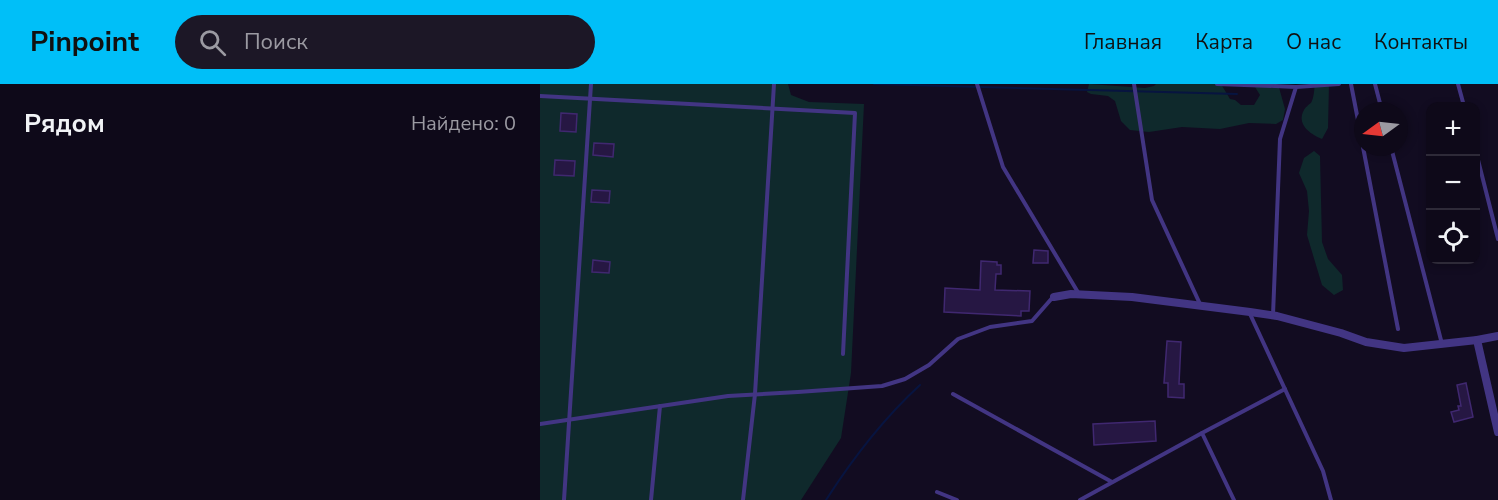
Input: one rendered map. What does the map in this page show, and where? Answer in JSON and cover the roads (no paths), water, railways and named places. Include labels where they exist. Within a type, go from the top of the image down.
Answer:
[{"type":"street","points":[[1054,297],[1071,294],[1132,297],[1250,312],[1341,333],[1366,342],[1404,348],[1498,336]]},
{"type":"street","points":[[1476,340],[1498,432]]},
{"type":"lane","points":[[564,500],[591,84]]},
{"type":"lane","points":[[743,500],[755,394],[774,84]]},
{"type":"lane","points":[[977,84],[1003,167],[1079,295]]},
{"type":"lane","points":[[1134,84],[1152,200],[1201,305]]},
{"type":"lane","points":[[1217,84],[1296,87],[1339,84]]},
{"type":"lane","points":[[1351,84],[1354,102]]},
{"type":"lane","points":[[1375,84],[1380,102]]},
{"type":"lane","points":[[1458,84],[1463,102]]},
{"type":"lane","points":[[1273,316],[1280,139],[1296,87]]},
{"type":"lane","points":[[540,96],[855,113],[843,354]]},
{"type":"lane","points":[[1365,156],[1398,329]]},
{"type":"lane","points":[[1393,156],[1442,344]]},
{"type":"lane","points":[[1477,156],[1498,239]]},
{"type":"lane","points":[[540,424],[728,396],[882,386],[905,379],[929,365],[958,339],[990,327],[1032,321],[1054,297]]},
{"type":"lane","points":[[1250,312],[1323,471],[1331,500]]},
{"type":"lane","points":[[1080,500],[1285,389]]},
{"type":"lane","points":[[953,394],[1113,482]]},
{"type":"lane","points":[[651,500],[660,406]]},
{"type":"lane","points":[[1202,433],[1234,500]]},
{"type":"lane","points":[[938,492],[957,500]]},
{"type":"waterway","points":[[874,84],[1237,94]]},
{"type":"waterway","points":[[826,500],[869,440],[920,385]]}]
